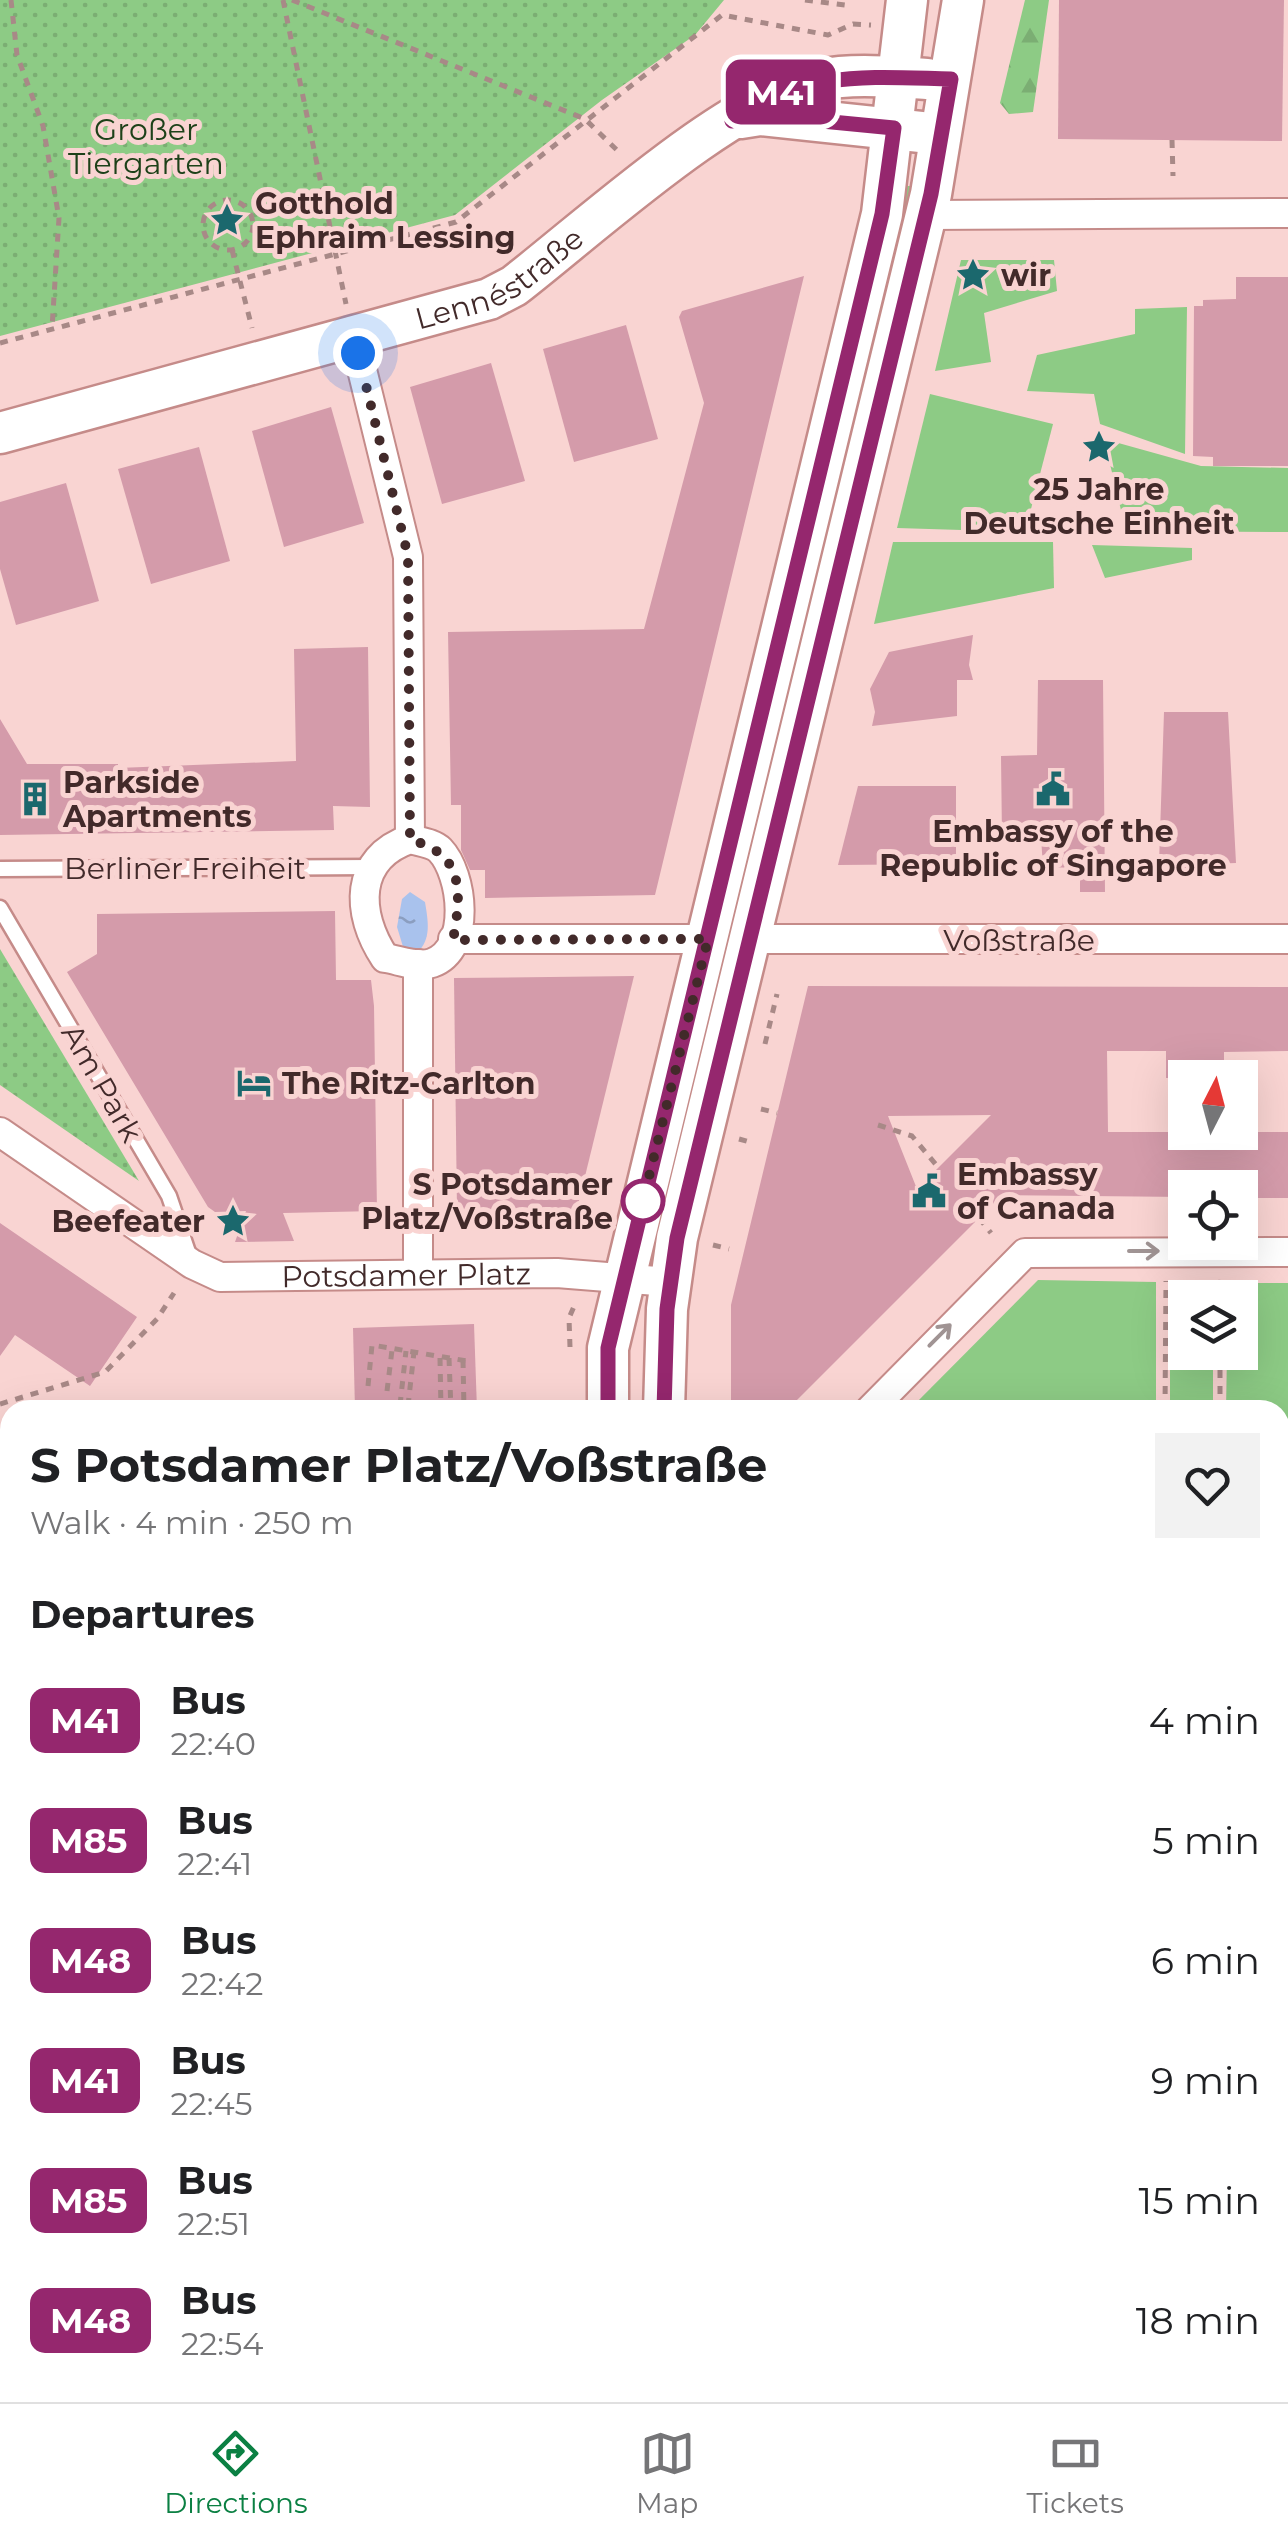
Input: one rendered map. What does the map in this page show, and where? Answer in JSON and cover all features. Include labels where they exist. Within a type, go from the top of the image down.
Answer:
[{"type":"main road","points":[[608,1400],[608,1348],[882,214],[907,0]]},
{"type":"main road","points":[[664,1400],[669,1282],[926,215],[963,0]]},
{"type":"main road","name":"Lennéstraße","points":[[0,433],[350,322],[500,294],[732,121],[775,94],[817,80],[951,79]]},
{"type":"main road","points":[[732,121],[760,115],[942,134]]},
{"type":"main road","points":[[708,939],[750,940]]},
{"type":"street","points":[[926,215],[1288,213]]},
{"type":"street","points":[[350,322],[408,556],[410,840]]},
{"type":"street","points":[[410,840],[437,846],[452,867],[460,895],[453,940],[446,954],[431,964],[385,958],[371,937],[365,910],[371,867],[384,848],[410,840]]},
{"type":"street","points":[[453,940],[708,939]]},
{"type":"street","name":"Voßstraße","points":[[750,940],[1288,939]]},
{"type":"street","points":[[418,964],[418,1273]]},
{"type":"street","name":"Potsdamer Platz","points":[[0,1132],[209,1274],[232,1278],[556,1273],[669,1282]]},
{"type":"street","points":[[880,1400],[1026,1252],[1288,1252]]},
{"type":"lane","name":"Berliner Freiheit","points":[[0,870],[371,867]]},
{"type":"lane","name":"Am Park","points":[[0,908],[168,1196],[192,1264]]},
{"type":"path","points":[[11,0],[18,56],[43,126],[59,218],[52,328]]},
{"type":"path","points":[[283,0],[350,322]]},
{"type":"path","points":[[292,0],[585,119],[624,158]]},
{"type":"path","points":[[805,0],[852,6]]},
{"type":"path","points":[[0,342],[456,222],[722,15],[828,35],[853,24],[872,26]]},
{"type":"path","points":[[1172,140],[1173,176]]},
{"type":"path","points":[[226,200],[242,204],[252,218],[247,242],[232,250],[210,242],[203,228],[212,206],[226,200]]},
{"type":"path","points":[[232,250],[253,331]]},
{"type":"path","points":[[766,1044],[777,994]]},
{"type":"path","points":[[760,1108],[778,1113]]},
{"type":"path","points":[[878,1124],[912,1136],[938,1167]]},
{"type":"path","points":[[740,1132],[739,1140],[753,1142]]},
{"type":"path","points":[[980,1218],[990,1233]]},
{"type":"path","points":[[702,1243],[729,1249]]},
{"type":"path","points":[[1164,1400],[1166,1271]]},
{"type":"path","points":[[13,1400],[105,1372],[157,1320],[174,1293]]},
{"type":"path","points":[[368,1386],[372,1345],[473,1362]]},
{"type":"path","points":[[387,1392],[392,1348]]},
{"type":"path","points":[[401,1400],[406,1351]]},
{"type":"path","points":[[409,1400],[414,1352]]},
{"type":"path","points":[[440,1356],[441,1400]]},
{"type":"path","points":[[449,1358],[450,1400]]},
{"type":"path","points":[[463,1360],[464,1400]]},
{"type":"path","points":[[1220,1370],[1220,1400]]},
{"type":"green space","name":"Großer Tiergarten","points":[[0,0],[724,0],[695,35],[602,100],[455,215],[0,336]]},
{"type":"green space","points":[[1025,0],[1049,0],[1033,112],[1009,114],[1000,103]]},
{"type":"green space","points":[[904,186],[919,186],[744,896],[737,895]]},
{"type":"green space","points":[[961,260],[1054,260],[1057,291],[984,313],[991,362],[935,371]]},
{"type":"green space","points":[[1187,307],[1185,454],[1100,424],[1094,394],[1027,391],[1037,355],[1135,334],[1135,309]]},
{"type":"green space","points":[[930,394],[1053,424],[1025,532],[897,528]]},
{"type":"green space","points":[[1104,439],[1201,466],[1288,468],[1288,532],[1126,531]]},
{"type":"green space","points":[[893,542],[1053,542],[1054,588],[874,624]]},
{"type":"green space","points":[[1092,545],[1192,548],[1192,560],[1105,578]]},
{"type":"green space","points":[[0,949],[139,1181],[0,1085]]},
{"type":"green space","points":[[1038,1280],[1156,1282],[1156,1400],[919,1400]]},
{"type":"green space","points":[[1258,1283],[1288,1283],[1288,1400],[1226,1400],[1227,1370],[1258,1370]]},
{"type":"green space","points":[[1170,1370],[1213,1370],[1213,1400],[1170,1400]]},
{"type":"water","points":[[410,892],[425,902],[427,916],[427,936],[417,953],[404,950],[397,927],[402,899]]},
{"type":"building","points":[[1059,0],[1284,0],[1282,141],[1058,139]]},
{"type":"building","points":[[804,276],[655,895],[485,898],[485,870],[470,870],[461,850],[461,805],[451,805],[448,632],[644,629],[704,403],[679,317],[682,311]]},
{"type":"building","points":[[1236,277],[1288,277],[1288,466],[1213,466],[1213,457],[1193,456],[1194,306],[1203,306],[1203,300],[1236,299]]},
{"type":"building","points":[[626,325],[658,439],[574,462],[543,349]]},
{"type":"building","points":[[491,363],[525,481],[442,504],[410,387]]},
{"type":"building","points":[[331,407],[364,523],[284,547],[252,431]]},
{"type":"building","points":[[199,447],[230,561],[151,584],[118,469]]},
{"type":"building","points":[[66,483],[99,601],[16,625],[0,569],[0,502]]},
{"type":"building","points":[[973,635],[969,665],[973,680],[957,680],[957,716],[872,726],[875,712],[870,689],[889,652]]},
{"type":"building","points":[[368,647],[370,807],[333,806],[334,830],[0,835],[0,719],[27,764],[118,764],[118,768],[296,761],[294,649]]},
{"type":"building","name":"Embassy of the Republic of Singapore","points":[[1038,680],[1103,680],[1105,892],[1080,892],[1080,868],[1043,867],[1041,837],[1002,837],[1001,756],[1037,755]]},
{"type":"building","points":[[1164,712],[1228,712],[1236,863],[1210,864],[1210,870],[1184,870],[1184,864],[1159,864]]},
{"type":"building","points":[[858,786],[956,786],[956,864],[838,865]]},
{"type":"building","name":"The Ritz-Carlton","points":[[335,911],[336,980],[371,980],[377,1211],[283,1213],[294,1241],[235,1242],[246,1211],[215,1212],[208,1207],[67,972],[97,954],[97,914]]},
{"type":"building","points":[[634,976],[577,1209],[457,1210],[454,978]]},
{"type":"building","points":[[808,986],[1288,987],[1288,1051],[1224,1052],[1224,1060],[1168,1060],[1166,1078],[1166,1051],[1107,1051],[1108,1132],[1168,1132],[1168,1150],[1258,1150],[1258,1132],[1288,1132],[1288,1198],[1258,1198],[1258,1170],[1168,1170],[1168,1197],[1002,1195],[797,1400],[731,1400],[731,1305]],"holes":[[[991,1115],[917,1189],[888,1116]]]},
{"type":"building","points":[[0,1223],[137,1317],[90,1386],[15,1335],[0,1356]]},
{"type":"building","points":[[474,1324],[477,1400],[355,1400],[353,1328]]},
{"type":"bus line","name":"M41","points":[[608,1400],[608,1348],[890,174],[894,128],[760,115],[732,121],[775,94],[817,80],[852,76],[951,79],[931,194],[677,1238],[667,1309],[664,1400]]},
{"type":"place","name":"Gotthold Ephraim Lessing","points":[[227,220]]},
{"type":"place","name":"wir","points":[[973,275]]},
{"type":"place","name":"25 Jahre Deutsche Einheit","points":[[1099,447]]},
{"type":"place","name":"Embassy of the Republic of Singapore","points":[[1053,789]]},
{"type":"place","name":"Parkside Apartments","points":[[35,799]]},
{"type":"place","name":"The Ritz-Carlton","points":[[254,1083]]},
{"type":"place","name":"Embassy of Canada","points":[[929,1191]]},
{"type":"place","name":"S Potsdamer Platz/Voßstraße","points":[[643,1201]]},
{"type":"place","name":"Beefeater","points":[[233,1221]]},
{"type":"route","points":[[358,353],[400,508],[408,556],[410,840],[437,846],[452,867],[460,895],[453,940],[708,939],[643,1201]]}]
